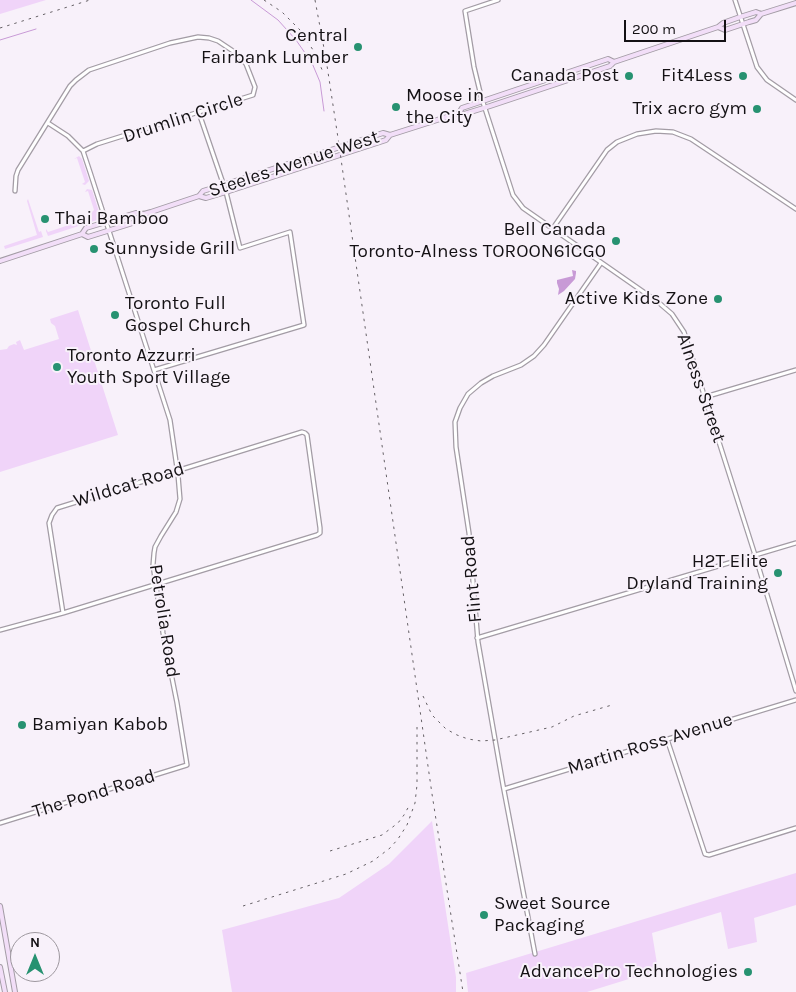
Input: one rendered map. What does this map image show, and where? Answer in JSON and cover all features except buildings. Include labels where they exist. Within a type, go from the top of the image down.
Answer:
[{"type":"main road","name":"Steeles Avenue West","points":[[718,28],[725,30],[756,20],[761,14],[796,3]]},
{"type":"main road","name":"Steeles Avenue West","points":[[0,260],[82,234],[86,228],[136,213],[144,214],[199,196],[203,191],[383,133],[390,135],[459,113],[464,114],[484,108],[718,28],[740,17],[756,12],[761,14]]},
{"type":"main road","name":"Steeles Avenue West","points":[[459,113],[462,108],[608,59],[614,62]]},
{"type":"main road","points":[[590,65],[592,72]]},
{"type":"main road","name":"Steeles Avenue West","points":[[199,196],[206,198],[226,192],[386,140],[390,135]]},
{"type":"main road","name":"Steeles Avenue West","points":[[82,234],[88,237],[139,221],[144,214]]},
{"type":"main road","points":[[0,906],[15,992]]},
{"type":"main road","points":[[0,967],[5,992]]},
{"type":"street","name":"Alness Street","points":[[498,0],[465,11],[474,67],[484,108],[513,195],[523,208],[643,291],[672,314],[684,332],[706,397],[796,691]]},
{"type":"street","points":[[735,0],[755,63],[761,73],[767,80],[796,100]]},
{"type":"street","name":"Drumlin Circle","points":[[48,123],[70,86],[89,70],[170,43],[209,38],[218,41],[236,53],[246,64],[255,87],[253,95],[97,144],[83,151]]},
{"type":"street","points":[[154,370],[304,324],[290,232],[240,248],[226,192],[199,113]]},
{"type":"street","points":[[15,191],[18,170],[48,123],[68,136],[83,151]]},
{"type":"street","points":[[553,228],[607,150],[617,142],[637,134],[656,131],[673,132],[691,139],[796,209]]},
{"type":"street","name":"Petrolia Road","points":[[83,151],[170,420],[180,496],[174,516],[157,542],[153,565],[163,633],[187,765]]},
{"type":"street","name":"Flint Road","points":[[535,954],[477,638],[469,532],[456,447],[456,422],[460,408],[468,394],[481,383],[521,365],[534,356],[544,345],[601,263]]},
{"type":"street","points":[[706,397],[796,370]]},
{"type":"street","name":"Wildcat Road","points":[[63,613],[50,527],[50,519],[61,506],[302,432],[307,435],[320,528],[318,534],[156,584]]},
{"type":"street","points":[[477,638],[796,543]]},
{"type":"street","points":[[0,630],[63,613],[156,584]]},
{"type":"street","name":"Martin Ross Avenue","points":[[504,789],[796,700]]},
{"type":"street","points":[[667,740],[705,854],[709,855],[796,828]]},
{"type":"street","name":"The Pond Road","points":[[0,823],[187,765]]},
{"type":"shaded area","points":[[0,0],[46,0],[0,14]]},
{"type":"shaded area","points":[[79,156],[82,159],[89,181],[85,185],[82,184],[85,182],[77,158],[74,159]]},
{"type":"shaded area","points":[[87,189],[92,190],[100,219],[48,236],[46,229],[48,232],[90,218],[94,210],[88,191],[85,192]]},
{"type":"shaded area","points":[[28,199],[39,232],[41,231],[43,237],[5,249],[4,246],[37,235]]},
{"type":"shaded area","points":[[572,270],[576,271],[575,279],[558,295],[557,280],[573,276]]},
{"type":"shaded area","points":[[78,310],[118,435],[0,472],[0,350],[7,349],[14,344],[17,345],[16,342],[20,340],[24,350],[59,339],[55,326],[51,323],[50,319]]},
{"type":"shaded area","points":[[432,821],[456,977],[456,992],[232,992],[222,930],[339,898],[389,864]]},
{"type":"shaded area","points":[[796,873],[796,905],[754,918],[757,942],[728,949],[721,912],[652,933],[658,970],[587,992],[468,992],[466,973]]},
{"type":"waterway","points":[[251,0],[278,20],[296,40],[312,63],[320,82],[324,111]]},
{"type":"waterway","points":[[0,40],[36,29]]},
{"type":"railway","points":[[0,28],[90,0]]},
{"type":"railway","points":[[264,0],[282,12],[300,30],[315,53],[323,72]]},
{"type":"railway","points":[[315,0],[338,138],[432,794],[463,992]]},
{"type":"railway","points":[[423,696],[432,715],[446,729],[468,739],[481,741],[495,740],[552,727],[574,716],[612,705]]},
{"type":"railway","points":[[243,906],[346,874],[373,861],[390,848],[407,825],[415,803],[417,785],[417,727]]},
{"type":"railway","points":[[330,851],[382,835],[398,823],[409,806]]},
{"type":"place","name":"Central Fairbank Lumber","points":[[358,47]]},
{"type":"place","name":"Canada Post","points":[[629,76]]},
{"type":"place","name":"Fit4Less","points":[[743,76]]},
{"type":"place","name":"Moose in the City","points":[[396,107]]},
{"type":"place","name":"Trix acro gym","points":[[757,109]]},
{"type":"place","name":"Thai Bamboo","points":[[45,219]]},
{"type":"place","name":"Bell Canada Toronto-Alness TOROON61CG0","points":[[616,241]]},
{"type":"place","name":"Sunnyside Grill","points":[[94,249]]},
{"type":"place","name":"Active Kids Zone","points":[[718,299]]},
{"type":"place","name":"Toronto Full Gospel Church","points":[[115,315]]},
{"type":"place","name":"Toronto Azzurri Youth Sport Village","points":[[57,367]]},
{"type":"place","name":"H2T Elite Dryland Training","points":[[778,573]]},
{"type":"place","name":"Bamiyan Kabob","points":[[22,725]]},
{"type":"place","name":"Sweet Source Packaging","points":[[484,915]]},
{"type":"place","name":"AdvancePro Technologies","points":[[748,972]]}]
